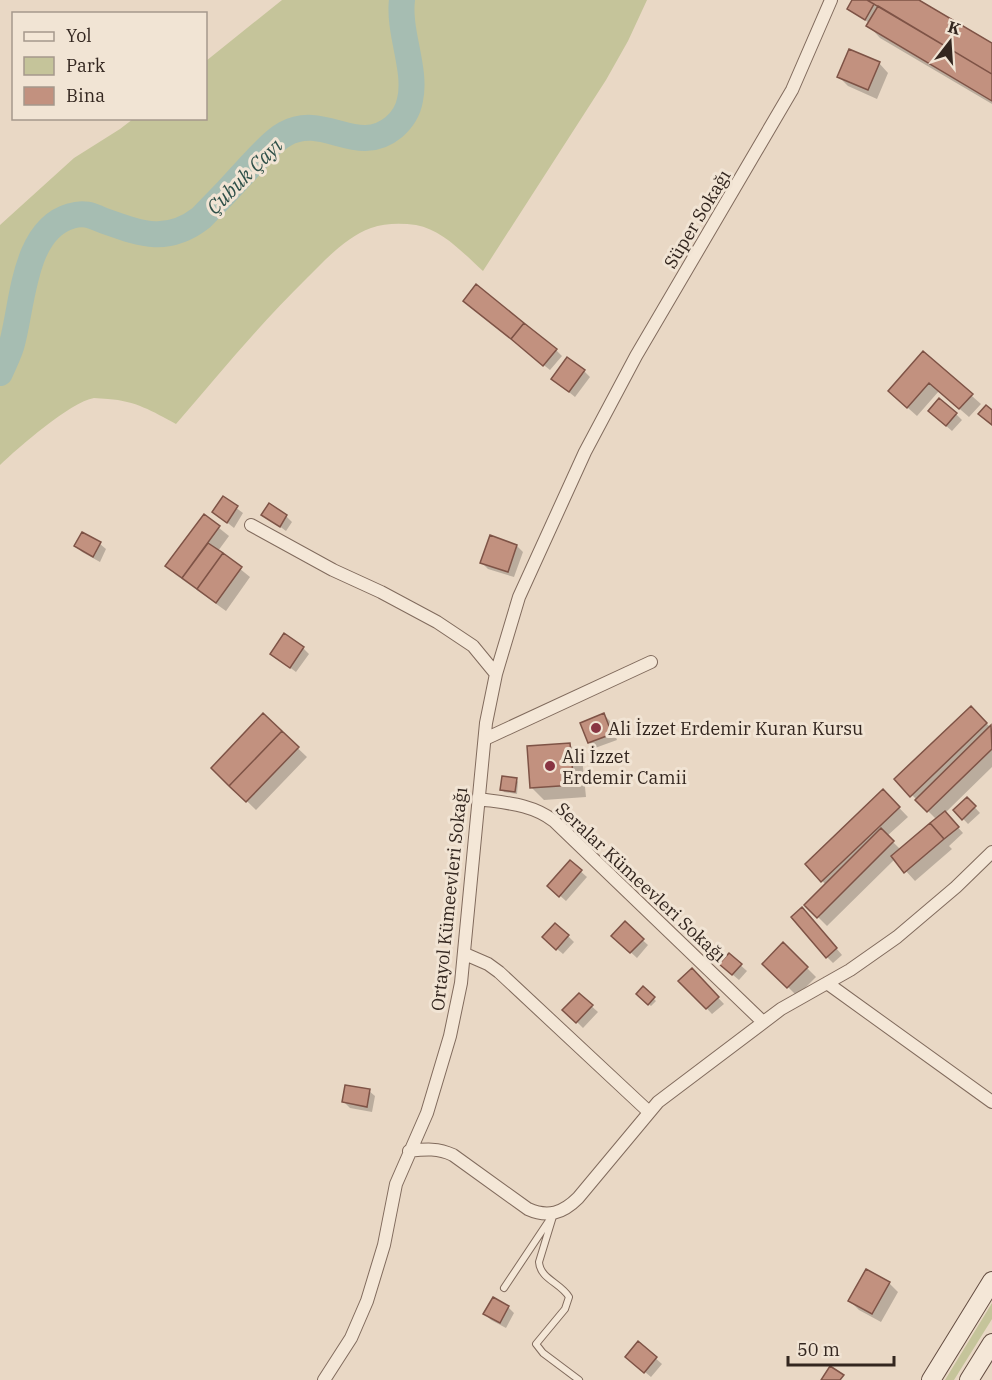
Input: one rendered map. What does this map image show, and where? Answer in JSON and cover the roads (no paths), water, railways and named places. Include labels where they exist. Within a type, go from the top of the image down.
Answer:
[{"type":"main road","points":[[931,1380],[992,1281]]},
{"type":"main road","points":[[969,1380],[992,1343]]},
{"type":"street","name":"Süper Sokağı","points":[[585,452],[636,356],[752,162],[792,90],[831,0]]},
{"type":"street","name":"Ortayol Kümeevleri Sokağı","points":[[324,1380],[351,1338],[367,1301],[384,1245],[396,1184],[427,1113],[450,1036],[465,954],[485,739],[495,674],[519,597],[585,452]]},
{"type":"street","points":[[251,525],[333,570],[390,596],[437,622],[473,646],[495,674]]},
{"type":"street","points":[[485,739],[651,662]]},
{"type":"street","name":"Seralar Kümeevleri Sokağı","points":[[479,799],[525,806],[537,810],[554,821],[763,1022]]},
{"type":"street","points":[[409,1151],[437,1148],[453,1155],[528,1209],[537,1213],[554,1214],[569,1208],[649,1112],[669,1093],[796,998],[827,983],[872,956],[956,887],[992,852]]},
{"type":"street","points":[[465,954],[488,964],[499,972],[649,1112]]},
{"type":"street","points":[[827,983],[992,1102]]},
{"type":"lane","points":[[504,1288],[554,1214]]},
{"type":"lane","points":[[554,1214],[539,1262],[539,1269],[562,1287],[569,1297],[565,1309],[536,1344],[543,1353],[579,1380]]},
{"type":"waterway","name":"Çubuk Çayı","points":[[0,373],[11,347],[22,292],[34,253],[43,237],[55,224],[71,216],[83,214],[140,232],[152,234],[176,232],[201,218],[267,148],[285,134],[299,129],[313,128],[367,138],[380,135],[394,127],[406,112],[412,88],[401,12],[402,0]]},
{"type":"place","name":"Ali İzzet Erdemir Kuran Kursu","points":[[596,728]]},
{"type":"place","name":"Ali İzzet Erdemir Camii","points":[[550,766]]}]
